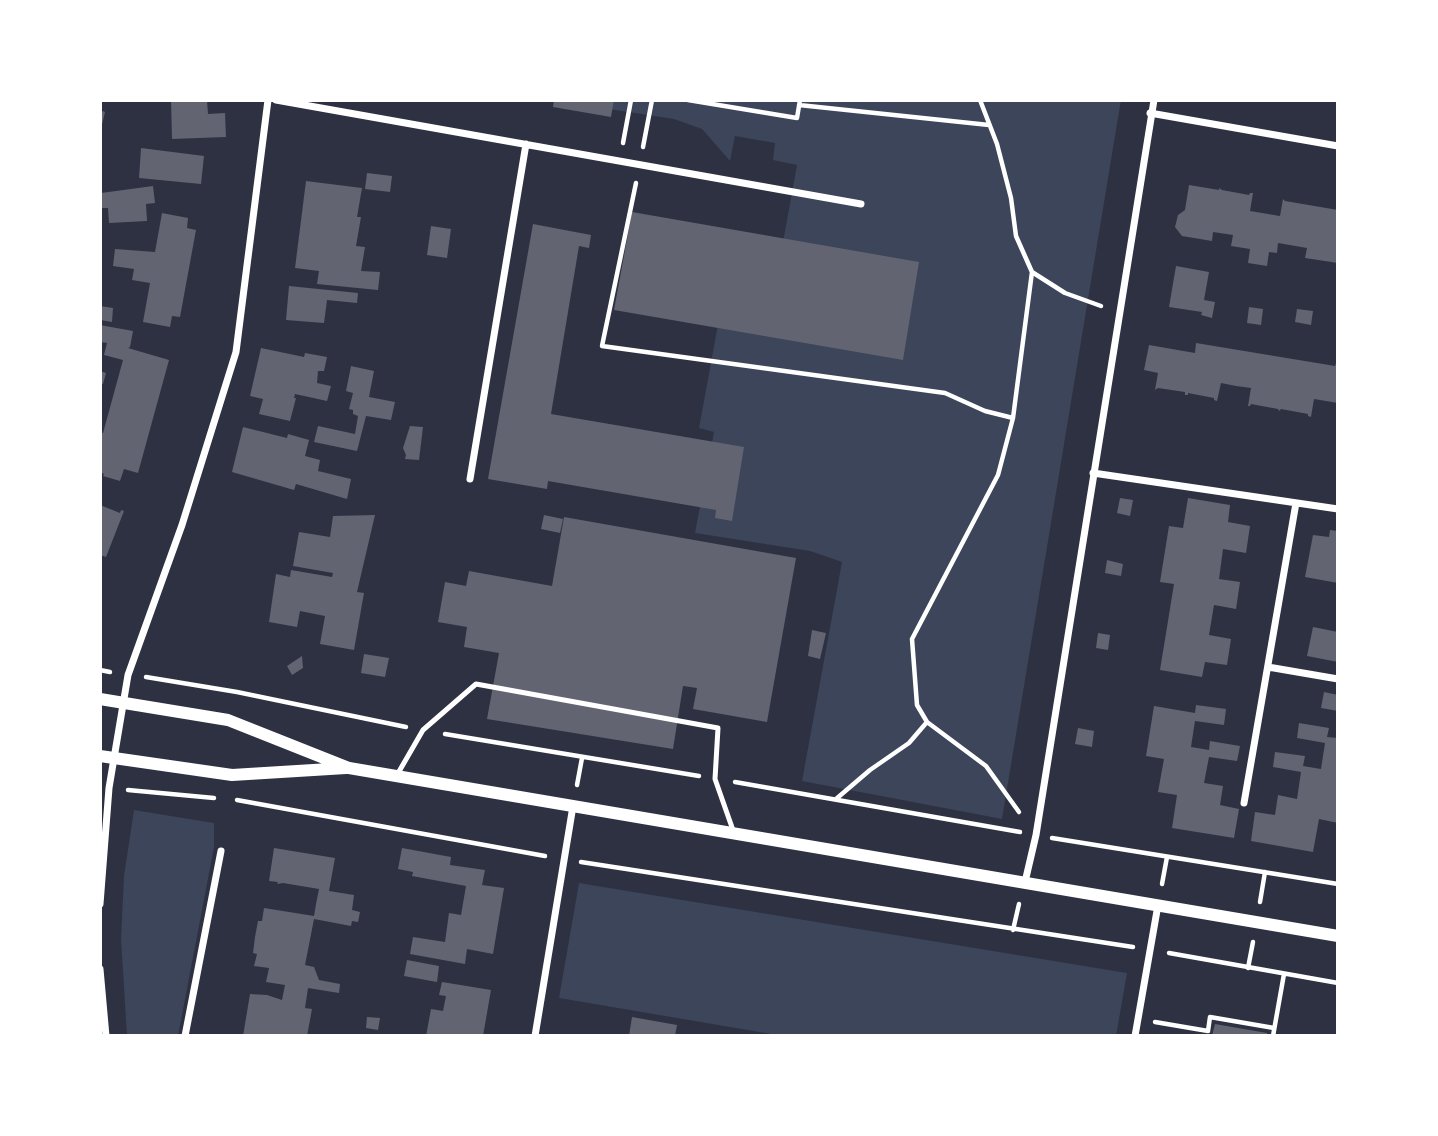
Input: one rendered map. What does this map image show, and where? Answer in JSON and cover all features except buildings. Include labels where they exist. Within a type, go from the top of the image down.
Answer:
[{"type":"street","points":[[100,904],[109,788],[128,674],[182,525],[236,352],[268,100]]},
{"type":"street","points":[[276,100],[861,204]]},
{"type":"street","points":[[1025,882],[1036,835],[1154,100]]},
{"type":"street","points":[[1150,113],[1338,145]]},
{"type":"street","points":[[470,479],[526,144]]},
{"type":"street","points":[[1093,473],[1338,509]]},
{"type":"street","points":[[1244,803],[1296,503]]},
{"type":"street","points":[[1268,667],[1338,679]]},
{"type":"street","points":[[100,699],[228,720],[349,768],[1338,936]]},
{"type":"street","points":[[100,756],[232,775],[349,768]]},
{"type":"street","points":[[535,1036],[573,806]]},
{"type":"street","points":[[185,1036],[221,851]]},
{"type":"street","points":[[1135,1036],[1158,905]]},
{"type":"street","points":[[100,969],[106,1036]]},
{"type":"lane","points":[[396,776],[423,730],[476,684],[718,728],[715,779],[734,833]]},
{"type":"path","points":[[620,161],[631,100]]},
{"type":"path","points":[[652,100],[602,346],[945,393],[985,411],[1013,418]]},
{"type":"path","points":[[688,100],[797,118],[800,103],[989,125]]},
{"type":"path","points":[[839,109],[841,100]]},
{"type":"path","points":[[980,100],[1011,198],[1016,236],[1032,272],[1013,418],[998,475],[912,639],[917,705],[927,722],[986,766],[1036,835]]},
{"type":"path","points":[[1032,272],[1065,293],[1119,312]]},
{"type":"path","points":[[836,799],[870,770],[909,743],[927,722]]},
{"type":"path","points":[[109,788],[216,798]]},
{"type":"path","points":[[230,799],[565,859],[1151,950],[1338,984]]},
{"type":"path","points":[[1273,1036],[1284,974]]},
{"type":"path","points":[[1138,1019],[1208,1031],[1210,1017],[1274,1028]]},
{"type":"shaded area","points":[[550,100],[1121,100],[1002,819],[802,781],[842,562],[810,551],[695,533],[714,432],[699,428],[721,308],[783,242],[797,165],[773,160],[775,143],[735,136],[730,161],[702,129],[674,119]]},
{"type":"shaded area","points":[[134,810],[214,823],[214,847],[178,1036],[127,1036],[121,939],[124,876]]},
{"type":"shaded area","points":[[579,883],[1127,973],[1116,1036],[783,1036],[559,998]]}]
